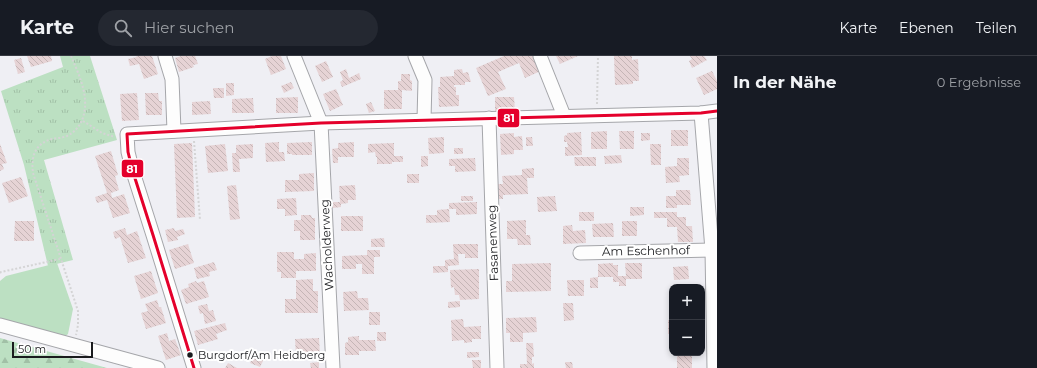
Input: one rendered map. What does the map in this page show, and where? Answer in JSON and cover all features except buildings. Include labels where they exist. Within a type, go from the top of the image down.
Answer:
[{"type":"street","points":[[165,56],[172,79],[174,131]]},
{"type":"street","name":"Wacholderweg","points":[[294,56],[321,123],[333,368]]},
{"type":"street","points":[[415,56],[425,80],[424,120]]},
{"type":"street","points":[[540,56],[564,116]]},
{"type":"street","points":[[194,368],[133,172],[128,152],[127,134],[321,123],[702,113],[717,111]]},
{"type":"street","points":[[702,113],[712,250],[714,368]]},
{"type":"street","name":"Fasanenweg","points":[[489,118],[498,368]]},
{"type":"street","name":"Am Eschenhof","points":[[580,253],[712,250]]},
{"type":"street","points":[[0,325],[158,368]]},
{"type":"path","points":[[72,56],[86,99],[83,121],[67,136],[49,140],[40,145],[34,152],[32,163],[33,173],[78,311],[77,334],[73,345]]},
{"type":"path","points":[[597,115],[598,56]]},
{"type":"path","points":[[83,121],[102,133],[118,138],[127,134]]},
{"type":"path","points":[[194,130],[200,220]]},
{"type":"path","points":[[0,273],[60,259]]},
{"type":"green space","points":[[60,56],[90,56],[117,140],[44,160],[73,260],[48,266],[24,165],[1,91],[63,67]]},
{"type":"green space","points":[[57,263],[73,309],[68,334],[63,338],[0,321],[0,281],[6,276]]},
{"type":"green space","points":[[0,338],[107,368],[0,368]]},
{"type":"transit line","name":"81","points":[[194,368],[133,172],[128,152],[127,134],[321,123],[701,113],[717,111]]},
{"type":"place","name":"Burgdorf/Am Heidberg","points":[[190,355]]}]
